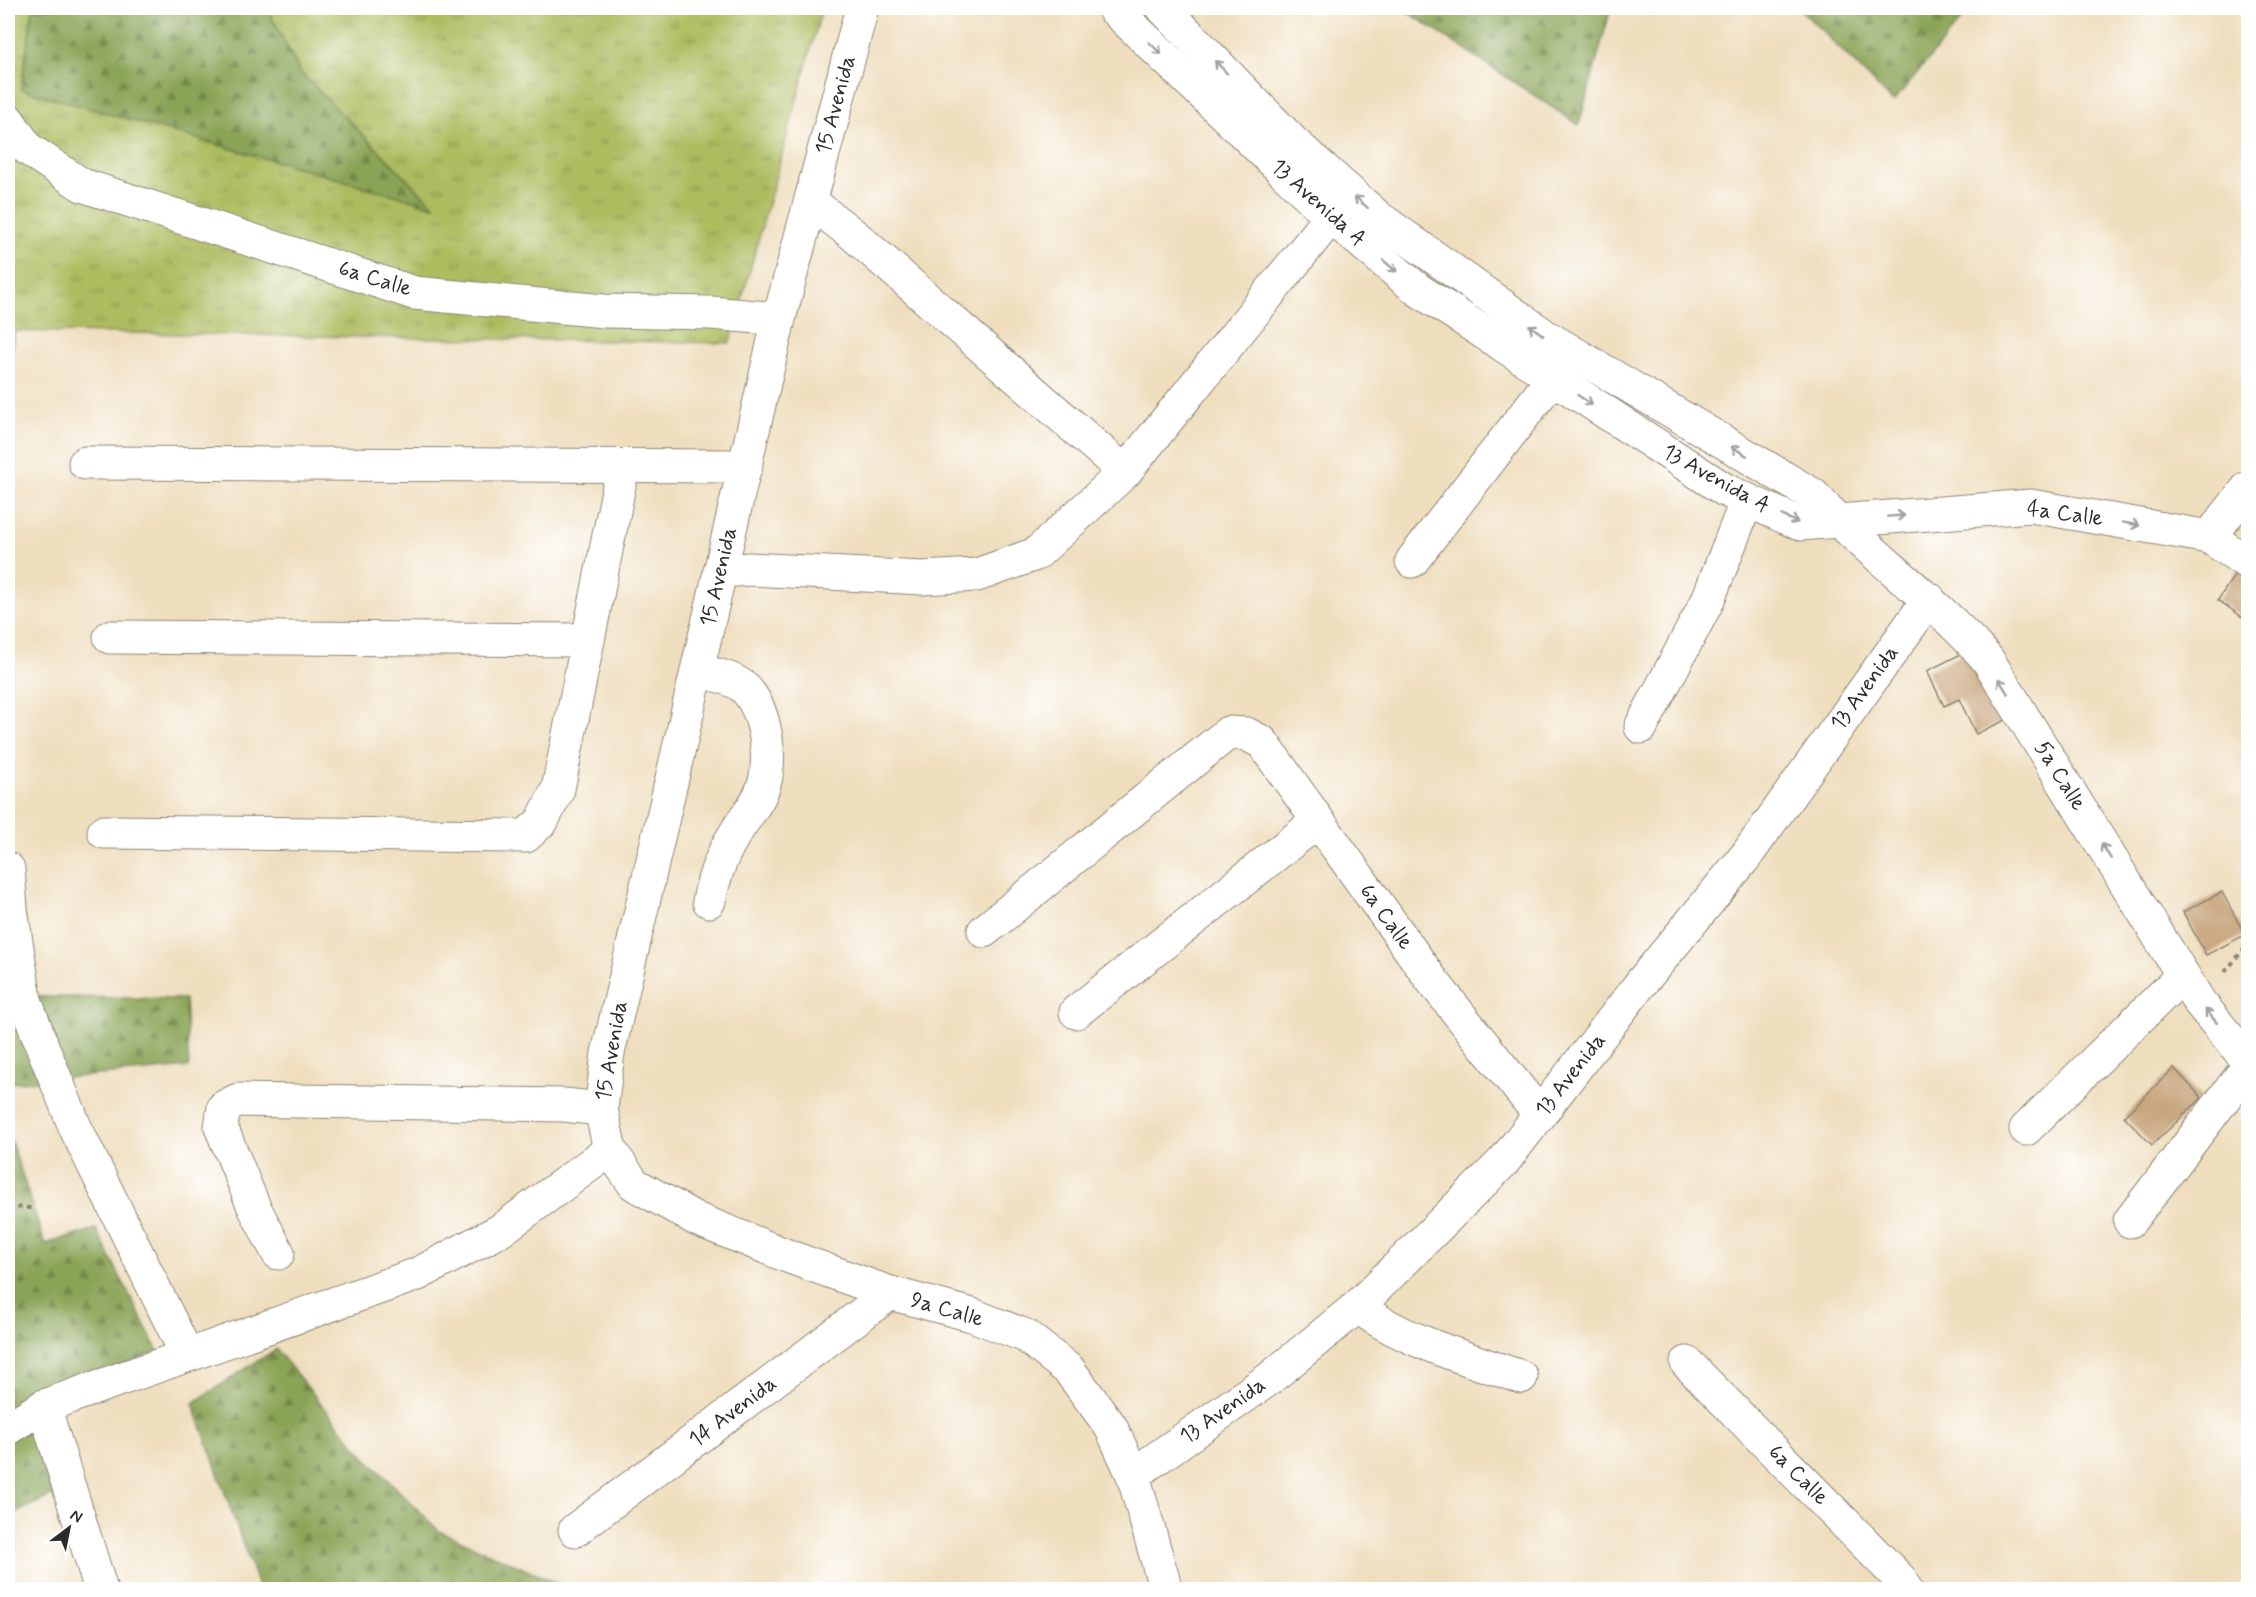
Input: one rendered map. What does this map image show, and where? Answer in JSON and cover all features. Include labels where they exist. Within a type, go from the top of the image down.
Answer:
[{"type":"street","name":"15 Avenida","points":[[610,1150],[601,1109],[608,1053],[699,671],[779,319],[862,8]]},
{"type":"street","name":"13 Avenida A","points":[[1113,8],[1331,216],[1417,289],[1725,490],[1800,524],[1838,521]]},
{"type":"street","name":"13 Avenida A","points":[[1163,8],[1292,141],[1379,218],[1545,336],[1813,495],[1838,521]]},
{"type":"street","name":"6a Calle","points":[[8,120],[28,148],[82,185],[414,293],[604,311],[711,313],[779,319]]},
{"type":"street","points":[[811,202],[855,236],[1125,472]]},
{"type":"street","points":[[720,571],[750,569],[922,578],[977,575],[1036,554],[1125,472],[1331,216]]},
{"type":"street","points":[[1412,561],[1552,379]]},
{"type":"street","points":[[85,463],[746,466]]},
{"type":"street","points":[[104,832],[526,836],[542,821],[558,789],[623,466]]},
{"type":"street","points":[[2209,537],[2248,488]]},
{"type":"street","points":[[1641,728],[1707,602],[1747,500]]},
{"type":"street","name":"4a Calle","points":[[1838,521],[2031,506],[2209,537],[2248,563]]},
{"type":"street","name":"5a Calle","points":[[1838,521],[1929,599],[1988,660],[2200,1003],[2248,1060]]},
{"type":"street","name":"13 Avenida","points":[[1133,1475],[1269,1379],[1358,1306],[1504,1161],[1641,983],[1746,856],[1929,599]]},
{"type":"street","points":[[110,637],[588,640]]},
{"type":"street","points":[[699,671],[721,676],[742,687],[752,701],[766,734],[768,747],[763,789],[714,873],[709,901]]},
{"type":"street","name":"6a Calle","points":[[984,930],[1228,733],[1246,734],[1262,742],[1431,980],[1540,1115]]},
{"type":"street","points":[[1076,1012],[1317,822]]},
{"type":"street","points":[[8,869],[10,909],[25,1000],[42,1048],[76,1130],[186,1353]]},
{"type":"street","points":[[2026,1129],[2183,975]]},
{"type":"street","points":[[2130,1221],[2248,1067]]},
{"type":"street","points":[[278,1253],[254,1207],[221,1127],[224,1107],[238,1100],[564,1105],[601,1109]]},
{"type":"street","points":[[8,1428],[44,1406],[186,1353],[418,1274],[501,1230],[610,1150]]},
{"type":"street","name":"9a Calle","points":[[610,1150],[634,1184],[696,1219],[890,1293],[972,1315],[1026,1336],[1069,1370],[1111,1427],[1133,1475],[1166,1590]]},
{"type":"street","name":"14 Avenida","points":[[575,1530],[890,1293]]},
{"type":"street","points":[[1358,1306],[1369,1316],[1412,1336],[1521,1377]]},
{"type":"street","name":"6a Calle","points":[[1687,1363],[1900,1579],[1906,1590]]},
{"type":"street","points":[[44,1406],[101,1590]]},
{"type":"path","points":[[8,1207],[33,1208]]},
{"type":"green space","points":[[8,8],[33,8],[21,89],[433,205],[300,72],[267,8],[822,8],[730,343],[8,331]]},
{"type":"green space","points":[[33,8],[267,8],[300,72],[434,206],[21,89]]},
{"type":"green space","points":[[1611,8],[1579,125],[1403,9]]},
{"type":"green space","points":[[1799,8],[1971,8],[1893,102]]},
{"type":"green space","points":[[8,331],[14,332],[9,384],[8,384]]},
{"type":"green space","points":[[8,996],[185,999],[189,1067],[8,1083]]},
{"type":"green space","points":[[8,1132],[45,1244],[96,1229],[158,1351],[19,1406],[53,1495],[8,1516]]},
{"type":"green space","points":[[276,1349],[365,1457],[439,1531],[570,1589],[259,1589],[193,1403]]},
{"type":"building","points":[[2239,568],[2248,574],[2248,621],[2218,600]]},
{"type":"building","points":[[1973,648],[2008,719],[1976,734],[1959,699],[1944,706],[1927,671]]},
{"type":"building","points":[[2222,892],[2245,935],[2206,955],[2183,912]]},
{"type":"building","points":[[2174,1068],[2202,1098],[2152,1145],[2124,1116]]}]
